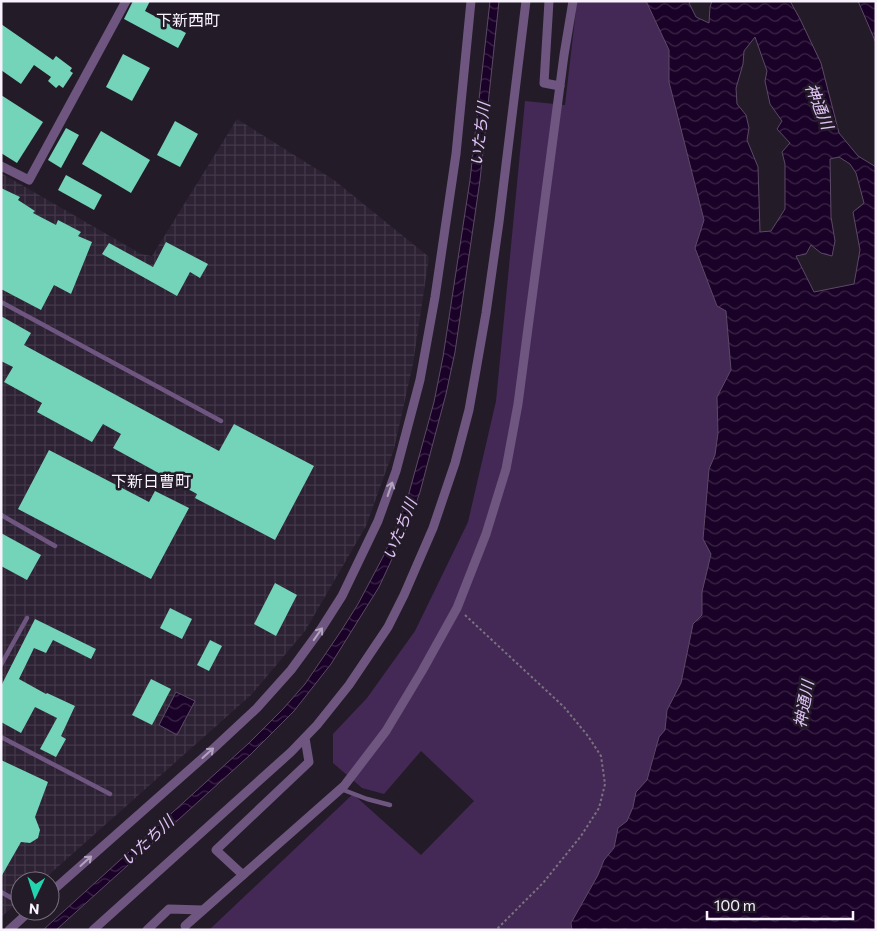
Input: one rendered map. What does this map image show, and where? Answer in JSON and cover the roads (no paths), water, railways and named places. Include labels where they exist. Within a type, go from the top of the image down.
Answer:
[{"type":"street","points":[[1,166],[29,180],[126,1]]},
{"type":"street","points":[[60,884],[214,748],[257,708],[292,670],[321,630],[342,596],[378,521],[396,471],[420,380],[456,154],[471,1]]},
{"type":"street","points":[[93,930],[305,738],[349,685],[388,627],[404,595],[433,528],[456,463],[469,410],[486,313],[526,1]]},
{"type":"street","points":[[550,1],[544,84],[560,86]]},
{"type":"street","points":[[185,926],[341,789],[386,731],[457,608],[486,534],[506,469],[518,404],[573,1]]},
{"type":"street","points":[[243,875],[216,850],[309,762],[305,738]]},
{"type":"street","points":[[147,930],[169,909],[203,910]]},
{"type":"street","points":[[9,930],[19,921]]},
{"type":"lane","points":[[1,302],[221,421]]},
{"type":"lane","points":[[1,515],[55,546]]},
{"type":"lane","points":[[1,665],[3,658],[27,618]]},
{"type":"lane","points":[[1,737],[110,794]]},
{"type":"lane","points":[[341,789],[366,799],[390,804]]},
{"type":"water","name":"いたち川","points":[[490,1],[499,1],[480,180],[455,352],[420,492],[410,520],[379,587],[331,664],[294,711],[250,755],[56,930],[43,930],[53,921],[60,921],[60,915],[249,743],[283,709],[305,684],[358,604],[384,555],[406,504],[434,402],[443,357],[470,180]]},
{"type":"water","name":"神通川","points":[[646,1],[690,1],[689,3],[696,17],[709,23],[712,1],[790,1],[821,63],[839,133],[858,156],[876,167],[876,930],[572,930],[571,923],[598,875],[604,860],[614,848],[618,828],[627,821],[633,807],[636,792],[647,780],[659,737],[665,730],[667,710],[681,683],[693,624],[702,615],[702,592],[711,554],[703,539],[709,469],[715,455],[718,433],[717,397],[731,370],[726,311],[717,306],[695,248],[704,220],[669,82],[669,50]],"holes":[[[755,37],[767,71],[765,81],[770,104],[782,121],[777,129],[790,143],[782,152],[785,164],[785,209],[771,231],[760,232],[758,167],[747,140],[749,128],[746,115],[737,104],[736,88],[743,64],[744,51]],[[839,157],[850,164],[856,173],[864,203],[853,212],[860,250],[854,284],[814,292],[796,256],[806,254],[811,245],[821,253],[832,256],[835,241],[831,217],[830,159]]]},
{"type":"water","points":[[858,1],[876,1],[876,43]]},
{"type":"water","points":[[176,692],[195,701],[177,735],[159,725]]},
{"type":"district","name":"下新西町","points":[[188,19]]},
{"type":"district","name":"下新日曹町","points":[[151,480]]}]
